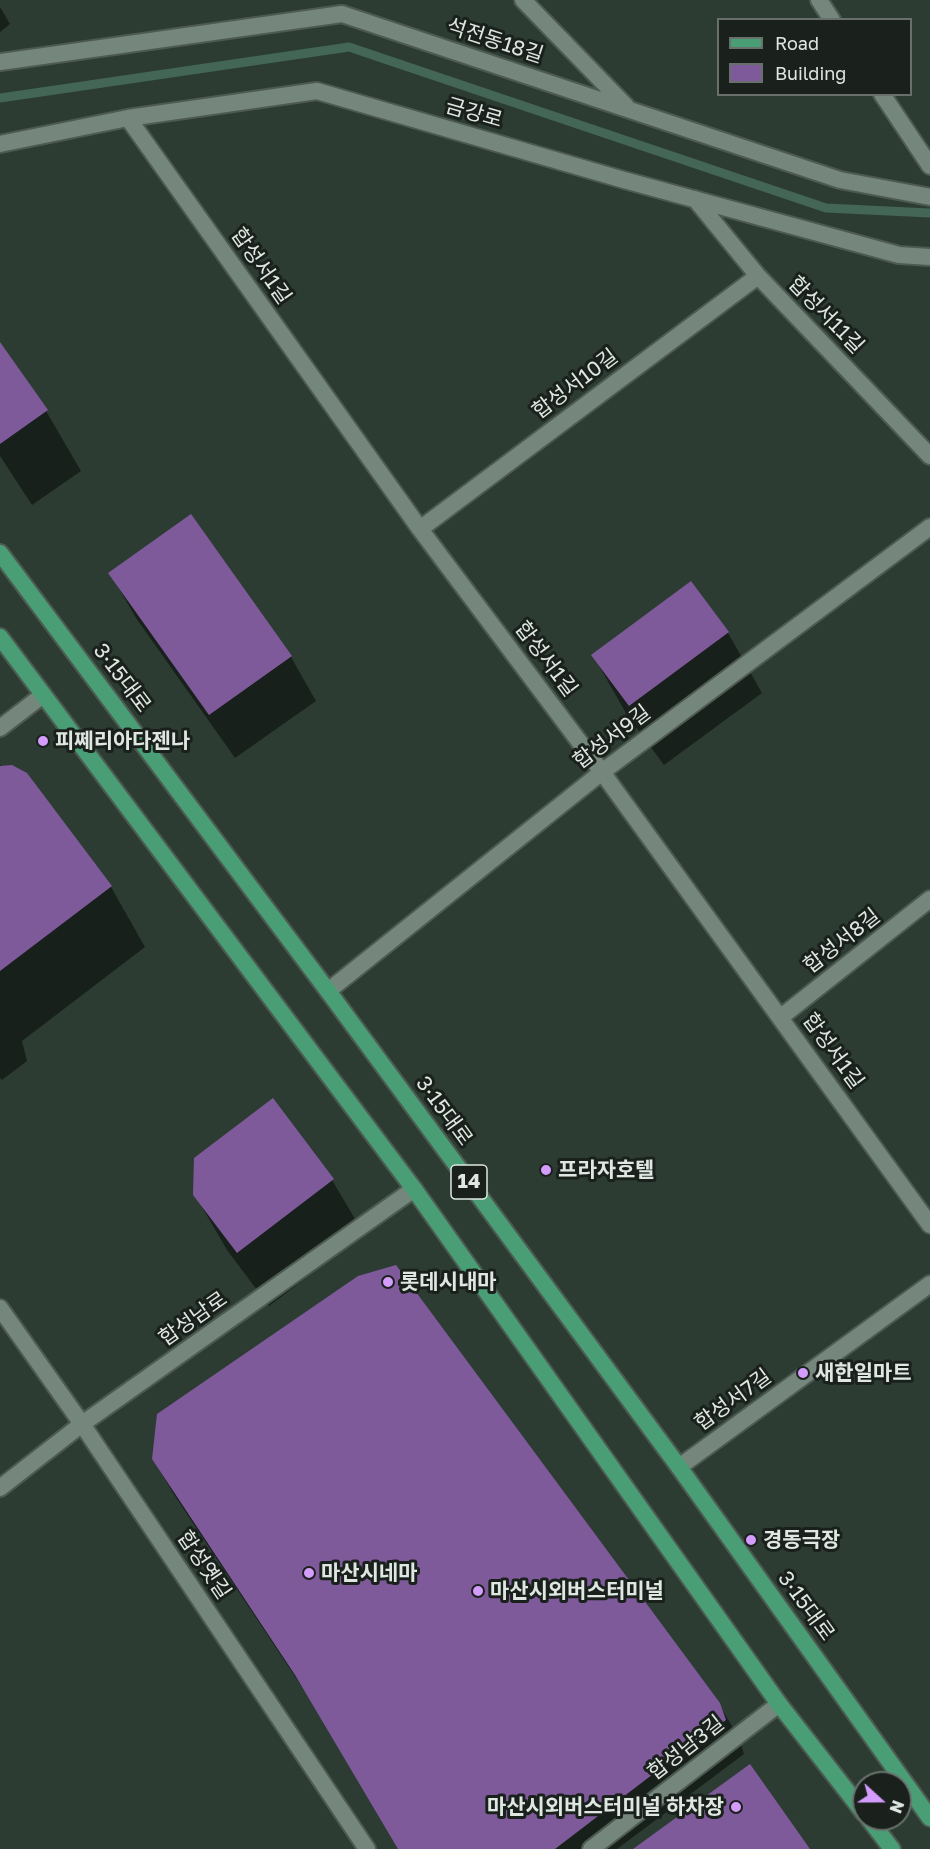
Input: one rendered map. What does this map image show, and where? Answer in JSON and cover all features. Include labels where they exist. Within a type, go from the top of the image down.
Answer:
[{"type":"main road","name":"3·15대로","points":[[0,553],[328,991],[679,1467],[930,1818]]},
{"type":"main road","name":"14","points":[[0,637],[414,1190],[779,1704],[852,1798]]},
{"type":"main road","points":[[878,1831],[892,1849]]},
{"type":"street","points":[[523,0],[628,109]]},
{"type":"street","points":[[819,0],[831,18]]},
{"type":"street","name":"석전동18길","points":[[0,62],[342,14],[840,180],[930,197]]},
{"type":"street","name":"금강로","points":[[0,144],[128,118],[317,91],[899,255],[930,257]]},
{"type":"street","points":[[883,96],[930,166]]},
{"type":"street","name":"합성서1길","points":[[128,118],[420,529],[602,772],[930,1225]]},
{"type":"street","name":"합성서11길","points":[[695,199],[758,276],[930,456]]},
{"type":"street","name":"합성서10길","points":[[420,529],[758,276]]},
{"type":"street","name":"합성서9길","points":[[328,991],[602,772],[930,527]]},
{"type":"street","points":[[0,728],[43,695]]},
{"type":"street","name":"합성서8길","points":[[781,1017],[930,899]]},
{"type":"street","name":"합성남로","points":[[0,1488],[82,1424],[414,1190]]},
{"type":"street","name":"합성서7길","points":[[679,1467],[930,1284]]},
{"type":"street","name":"합성옛길","points":[[0,1308],[82,1424],[367,1849]]},
{"type":"street","name":"합성남3길","points":[[591,1849],[779,1704]]},
{"type":"building","points":[[0,342],[48,410],[0,444]]},
{"type":"building","points":[[191,514],[292,656],[209,715],[108,573]]},
{"type":"building","points":[[691,581],[729,632],[629,706],[591,655]]},
{"type":"building","points":[[12,765],[27,773],[112,886],[0,971],[0,766]]},
{"type":"building","points":[[273,1098],[334,1179],[237,1253],[193,1195],[194,1158]]},
{"type":"building","points":[[396,1265],[720,1703],[726,1720],[555,1849],[398,1849],[295,1675],[152,1459],[157,1414],[358,1276]]},
{"type":"building","name":"마산시외버스터미널 하차장","points":[[750,1764],[810,1849],[633,1849]]},
{"type":"waterway","points":[[0,98],[349,47],[826,208],[930,213]]},
{"type":"place","name":"피쩨리아다젠나","points":[[43,741]]},
{"type":"place","name":"프라자호텔","points":[[546,1170]]},
{"type":"place","name":"롯데시내마","points":[[388,1282]]},
{"type":"place","name":"새한일마트","points":[[803,1373]]},
{"type":"place","name":"경동극장","points":[[751,1540]]},
{"type":"place","name":"마산시네마","points":[[309,1573]]},
{"type":"place","name":"마산시외버스터미널","points":[[478,1591]]},
{"type":"place","name":"마산시외버스터미널 하차장","points":[[736,1807]]}]
